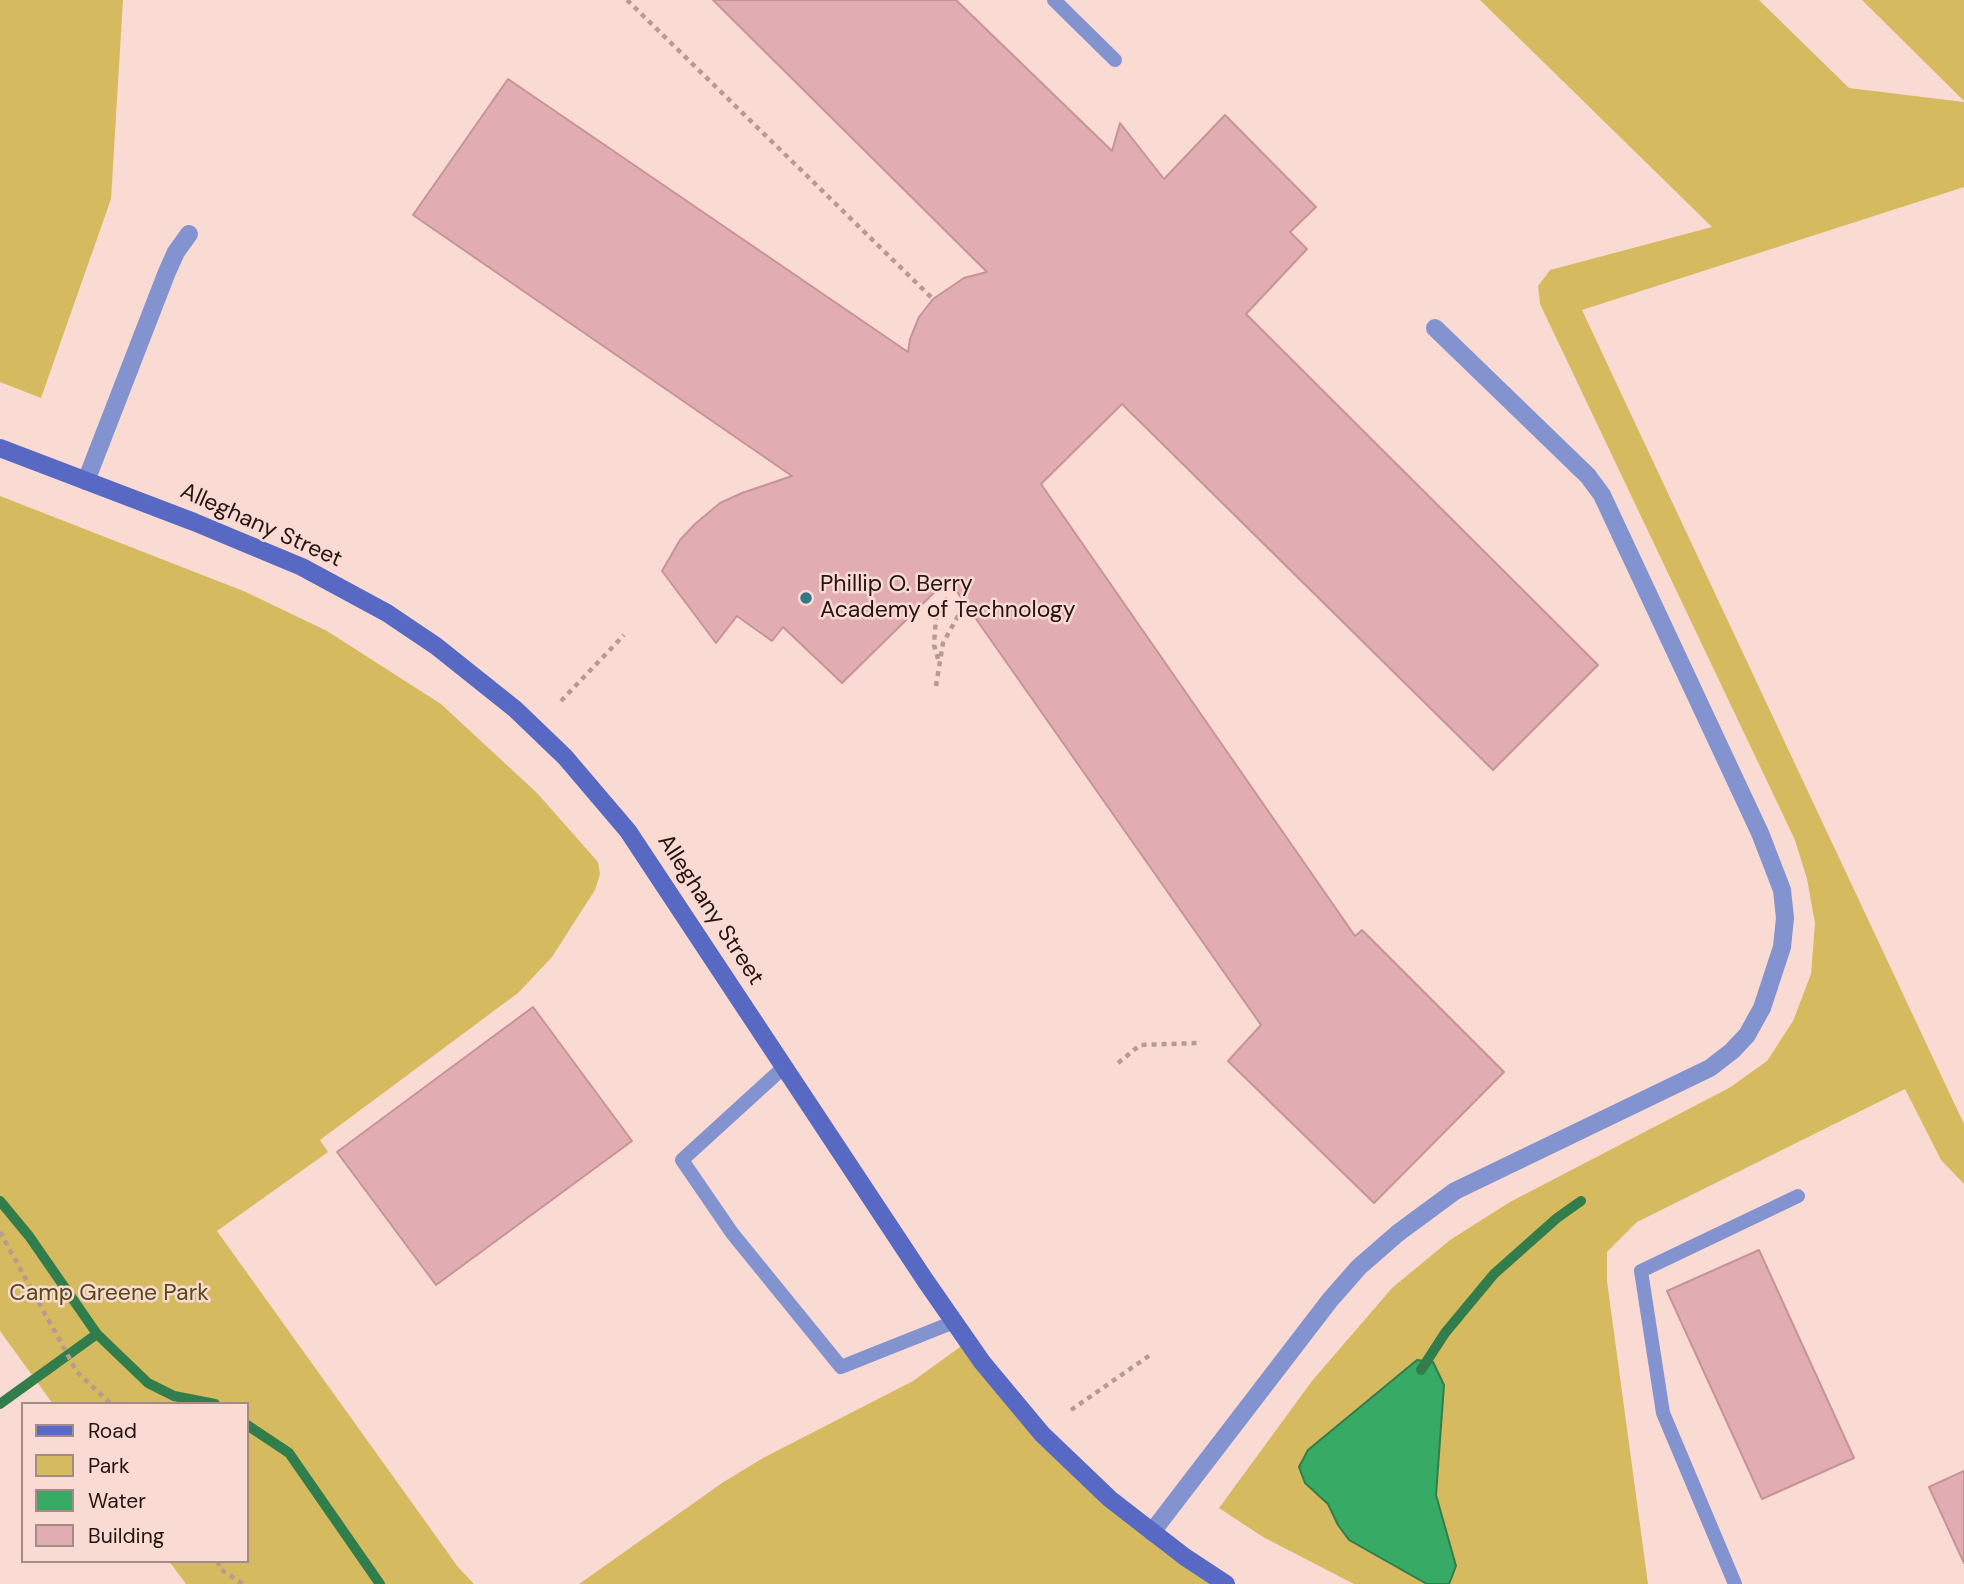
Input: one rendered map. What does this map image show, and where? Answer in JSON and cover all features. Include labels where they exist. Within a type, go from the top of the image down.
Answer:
[{"type":"street","points":[[86,481],[167,272],[176,252],[189,234]]},
{"type":"street","points":[[1152,1532],[1330,1300],[1359,1267],[1398,1233],[1455,1191],[1710,1068],[1747,1035],[1762,1008],[1782,947],[1786,918],[1782,890],[1760,833],[1602,495],[1588,476],[1435,328]]},
{"type":"street","name":"Alleghany Street","points":[[0,448],[194,522],[302,567],[436,646],[515,709],[565,757],[628,831],[982,1362],[1042,1434],[1110,1499],[1185,1557],[1226,1584]]},
{"type":"lane","points":[[1054,0],[1115,60]]},
{"type":"lane","points":[[784,1067],[682,1160],[732,1233],[841,1367],[954,1322]]},
{"type":"lane","points":[[1735,1584],[1663,1413],[1641,1272],[1798,1196]]},
{"type":"path","points":[[626,0],[933,299]]},
{"type":"path","points":[[939,660],[934,645],[936,617],[940,606],[948,598]]},
{"type":"path","points":[[936,686],[939,660],[950,628],[959,614]]},
{"type":"path","points":[[561,701],[624,635]]},
{"type":"path","points":[[1118,1063],[1140,1045],[1198,1043]]},
{"type":"path","points":[[0,1232],[77,1373],[109,1402]]},
{"type":"path","points":[[1071,1410],[1153,1353]]},
{"type":"path","points":[[218,1563],[220,1569],[243,1584]]},
{"type":"green space","points":[[0,0],[123,0],[111,199],[41,398],[0,382]]},
{"type":"green space","points":[[1480,0],[1759,0],[1849,88],[1964,102],[1964,187],[1582,310],[1964,1124],[1964,1184],[1941,1160],[1905,1089],[1637,1222],[1607,1252],[1607,1281],[1648,1584],[1449,1584],[1456,1566],[1436,1495],[1444,1385],[1427,1361],[1417,1361],[1309,1449],[1299,1467],[1305,1483],[1328,1504],[1349,1540],[1427,1584],[1354,1584],[1263,1537],[1219,1508],[1312,1381],[1392,1288],[1450,1240],[1510,1202],[1729,1088],[1767,1061],[1793,1021],[1811,974],[1815,923],[1807,879],[1795,840],[1540,304],[1538,286],[1550,270],[1712,227]]},
{"type":"green space","points":[[1862,0],[1964,0],[1964,101]]},
{"type":"green space","name":"Camp Greene Park","points":[[0,496],[246,592],[327,631],[441,704],[537,793],[598,862],[600,874],[595,890],[552,957],[518,993],[320,1140],[328,1152],[217,1231],[458,1567],[474,1584],[186,1584],[170,1563],[248,1563],[248,1402],[52,1402],[0,1331]]},
{"type":"green space","points":[[964,1344],[1038,1433],[1220,1584],[579,1584],[722,1483],[763,1458],[913,1381]]},
{"type":"water","points":[[1417,1360],[1433,1362],[1444,1385],[1436,1495],[1456,1566],[1449,1584],[1427,1584],[1349,1540],[1328,1504],[1305,1483],[1299,1467],[1308,1450]]},
{"type":"building","name":"Phillip O. Berry Academy of Technology","points":[[713,0],[956,0],[1112,151],[1120,123],[1164,179],[1225,115],[1316,207],[1290,232],[1307,249],[1246,314],[1598,665],[1493,770],[1122,404],[1041,484],[1355,936],[1362,930],[1504,1072],[1374,1203],[1228,1061],[1261,1025],[948,579],[842,683],[783,627],[772,641],[737,616],[716,643],[662,571],[680,540],[720,503],[792,476],[413,215],[508,79],[908,352],[919,317],[933,299],[964,278],[987,272]]},
{"type":"building","points":[[533,1007],[632,1141],[436,1285],[337,1152]]},
{"type":"building","points":[[1759,1250],[1854,1458],[1762,1499],[1667,1291]]},
{"type":"building","points":[[1964,1471],[1964,1563],[1929,1487]]},
{"type":"waterway","points":[[0,1201],[29,1236],[97,1334],[148,1383],[174,1396],[205,1402]]},
{"type":"waterway","points":[[1421,1370],[1445,1333],[1494,1274],[1557,1218],[1581,1201]]},
{"type":"waterway","points":[[0,1404],[97,1334]]},
{"type":"waterway","points":[[248,1426],[289,1453],[380,1584]]},
{"type":"place","name":"Phillip O. Berry Academy of Technology","points":[[806,598]]}]
